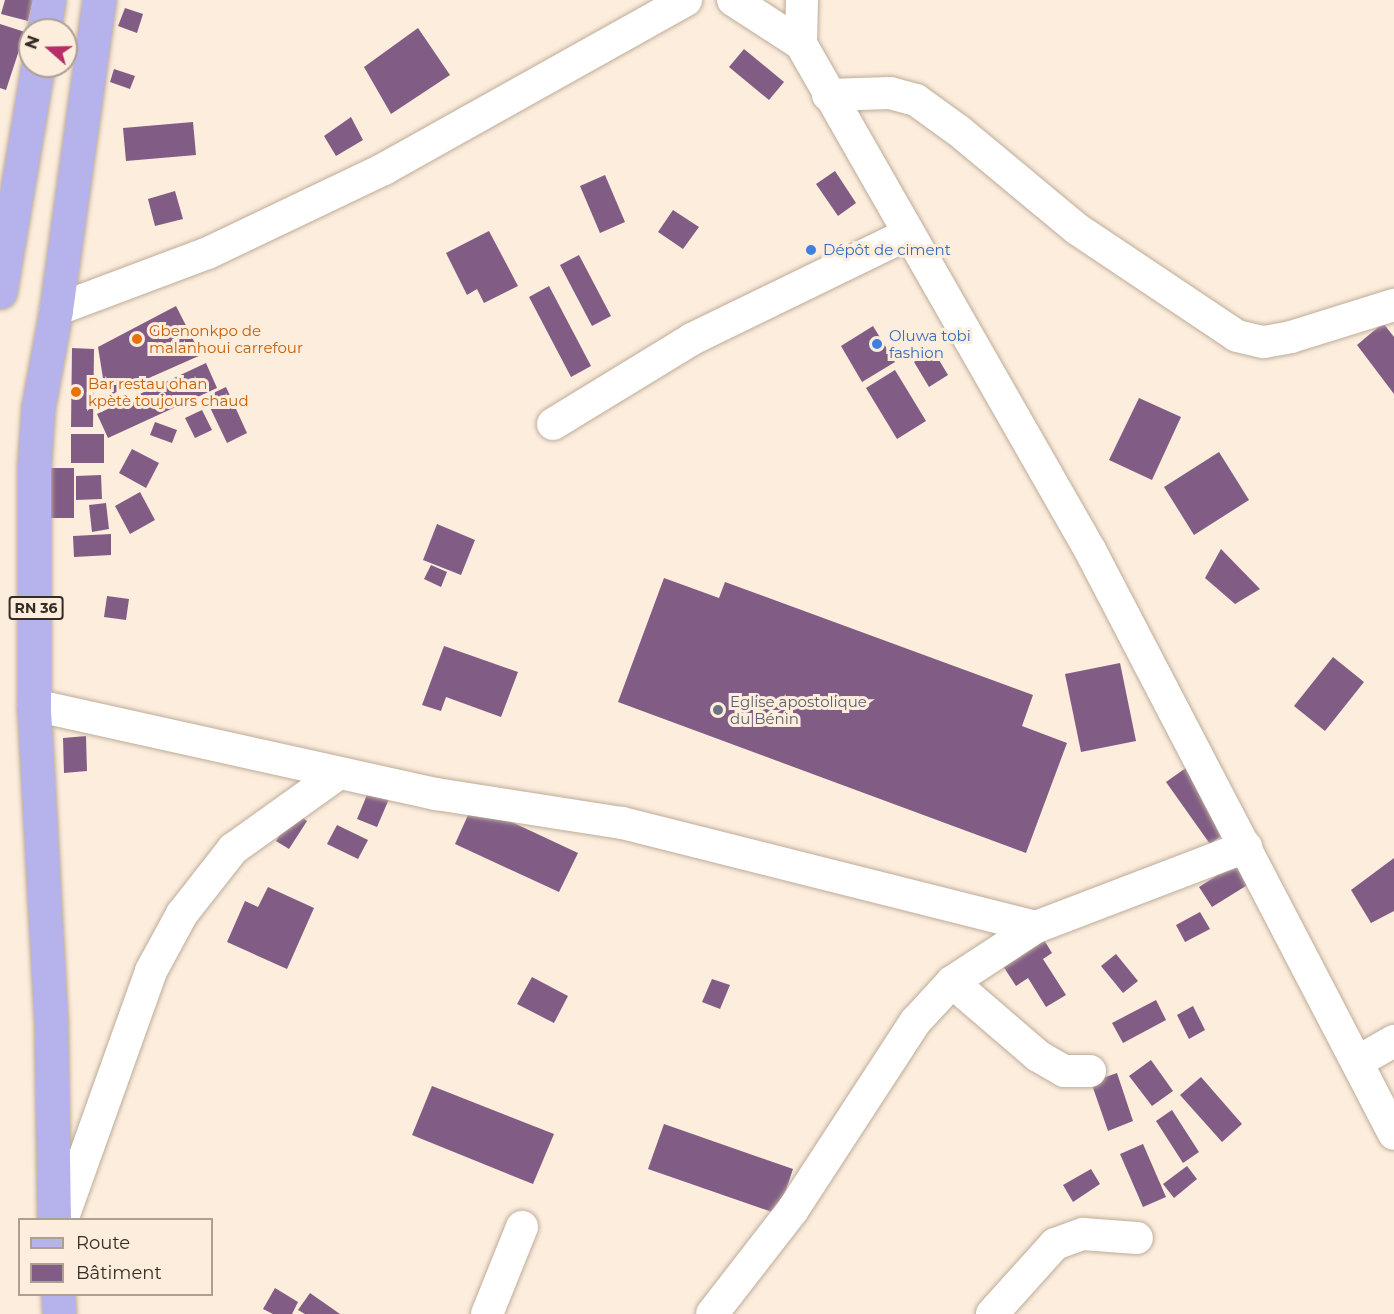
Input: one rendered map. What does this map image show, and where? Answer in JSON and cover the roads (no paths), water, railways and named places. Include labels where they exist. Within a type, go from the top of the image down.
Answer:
[{"type":"main road","points":[[46,18],[49,0]]},
{"type":"main road","name":"RN 36","points":[[54,1218],[51,1024],[34,705],[34,467],[38,408],[56,310],[99,0]]},
{"type":"main road","points":[[0,292],[36,78]]},
{"type":"main road","points":[[58,1296],[59,1314]]},
{"type":"street","points":[[56,310],[208,253],[384,170],[686,0]]},
{"type":"street","points":[[733,0],[801,44],[1089,550],[1394,1134]]},
{"type":"street","points":[[801,44],[802,0]]},
{"type":"street","points":[[828,95],[890,93],[916,100],[959,130],[1077,229],[1237,336],[1264,342],[1291,337],[1394,305]]},
{"type":"street","points":[[553,424],[692,339],[908,234]]},
{"type":"street","points":[[34,705],[436,794],[622,823],[1036,927]]},
{"type":"street","points":[[63,1218],[151,971],[182,914],[233,849],[339,773]]},
{"type":"street","points":[[712,1314],[792,1211],[916,1021],[952,982],[1036,927],[1246,847]]},
{"type":"street","points":[[952,982],[1038,1056],[1064,1071],[1090,1071]]},
{"type":"street","points":[[1357,1062],[1394,1041]]},
{"type":"street","points":[[487,1314],[522,1227]]},
{"type":"street","points":[[993,1314],[1030,1267],[1055,1244],[1083,1233],[1137,1239]]},
{"type":"place","name":"Dépôt de ciment","points":[[811,250]]},
{"type":"place","name":"Gbenonkpo de malanhoui carrefour","points":[[137,339]]},
{"type":"place","name":"Oluwa tobi fashion","points":[[877,344]]},
{"type":"place","name":"Bar restau ohan kpètè toujours chaud","points":[[76,392]]},
{"type":"place","name":"Eglise apostolique du Bénin","points":[[718,710]]}]
